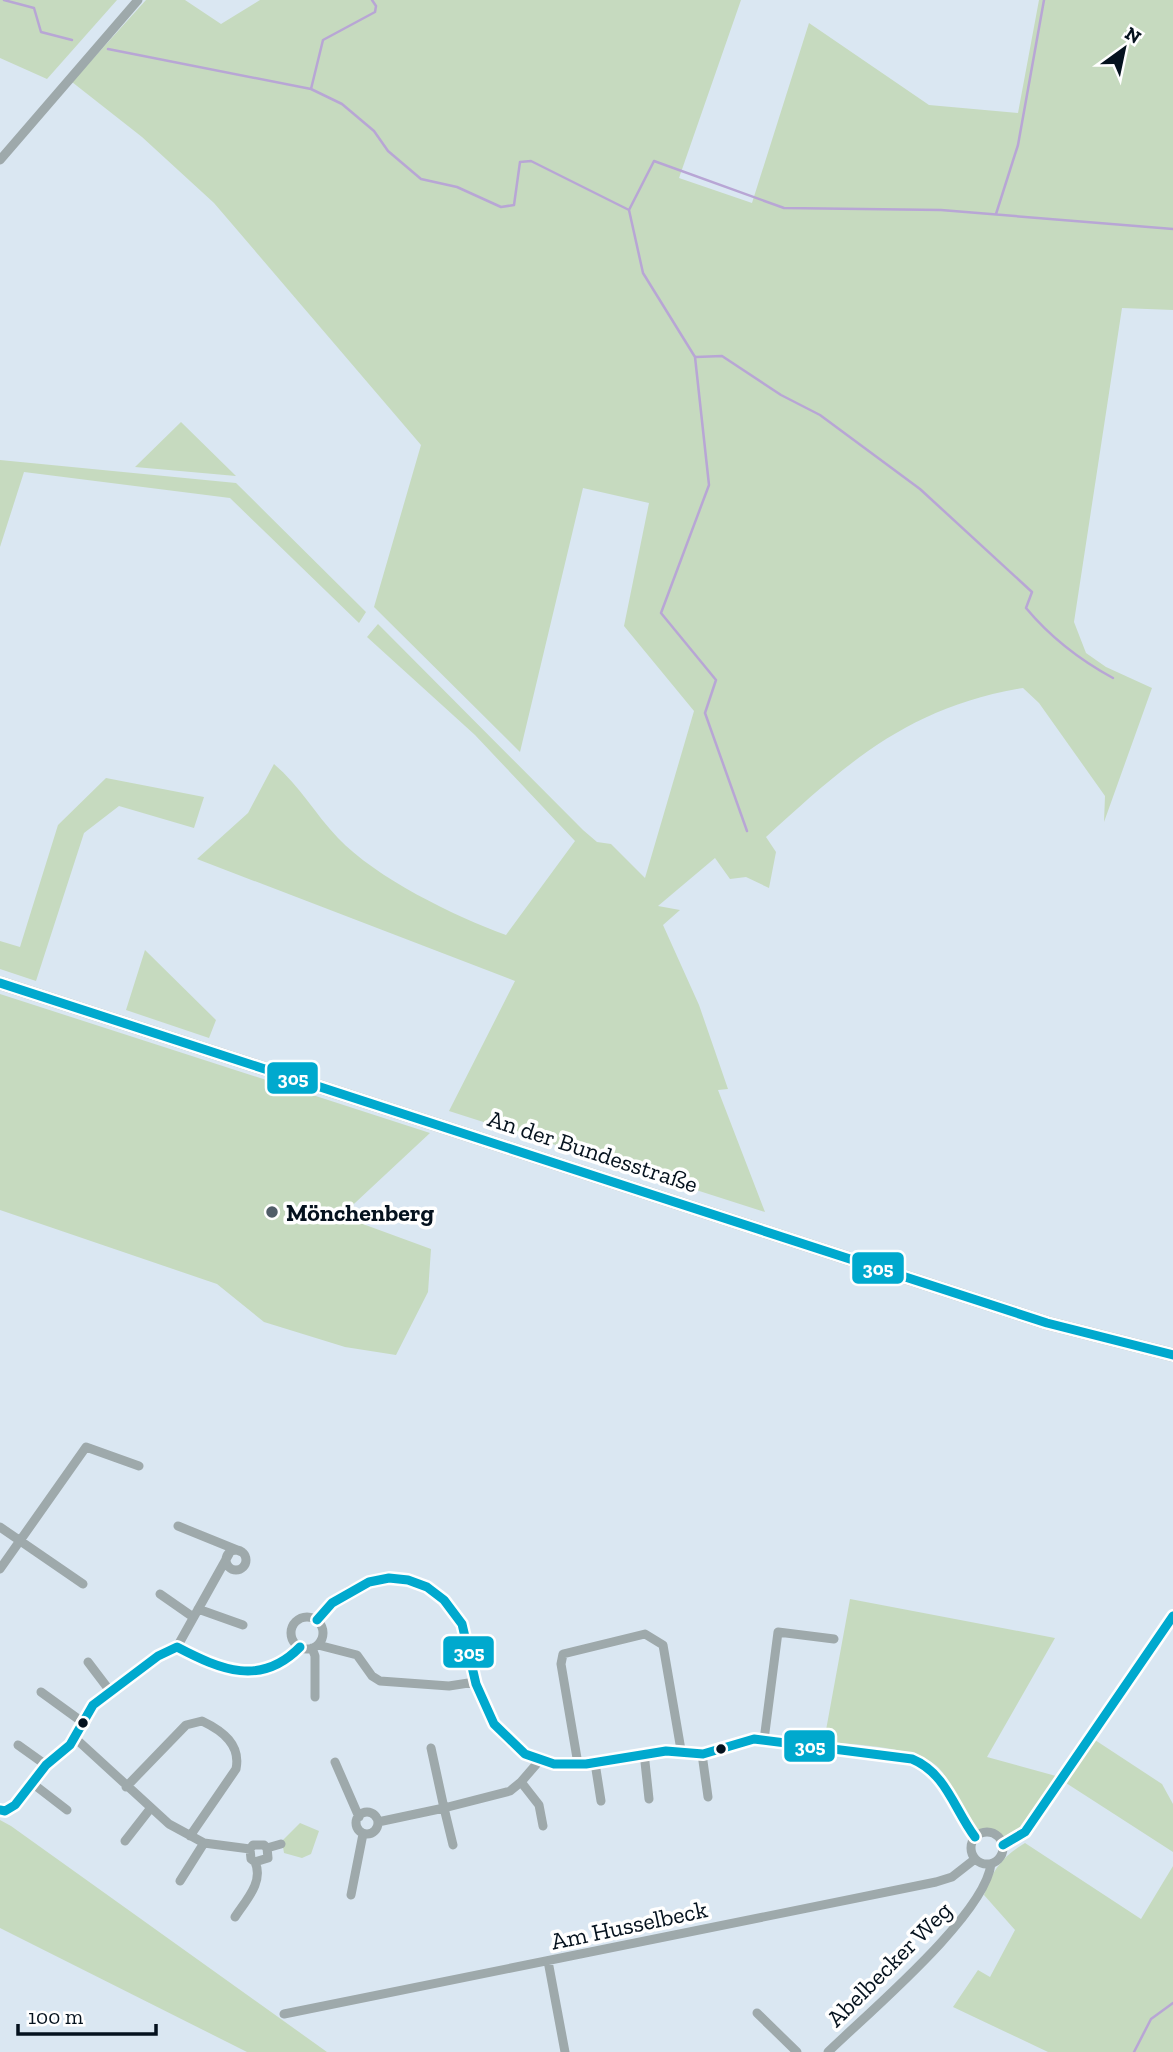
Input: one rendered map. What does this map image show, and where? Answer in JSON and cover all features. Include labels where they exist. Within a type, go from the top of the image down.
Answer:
[{"type":"main road","name":"An der Bundesstraße","points":[[0,983],[1047,1323],[1173,1355]]},
{"type":"street","points":[[0,160],[138,0]]},
{"type":"street","points":[[0,1569],[86,1447],[139,1466]]},
{"type":"street","points":[[178,1526],[242,1552],[246,1562],[239,1569],[228,1565],[229,1554]]},
{"type":"street","points":[[0,1527],[83,1584]]},
{"type":"street","points":[[229,1554],[242,1552]]},
{"type":"street","points":[[0,1810],[5,1811],[15,1805],[46,1765],[75,1738],[81,1721],[93,1705],[177,1647],[229,1554]]},
{"type":"street","points":[[317,1620],[332,1601],[355,1584],[390,1578],[423,1586],[442,1599],[459,1618],[468,1638],[475,1682],[489,1718],[506,1739],[540,1760],[578,1764],[681,1750],[702,1754],[737,1740],[764,1740],[925,1763],[939,1775],[960,1820],[975,1837]]},
{"type":"street","points":[[160,1594],[195,1613],[243,1625]]},
{"type":"street","points":[[300,1647],[291,1634],[294,1623],[305,1616],[317,1620],[324,1635],[315,1647],[315,1697]]},
{"type":"street","name":"Abelbecker Weg","points":[[828,2052],[964,1919],[989,1875],[991,1864],[1002,1855],[1003,1845],[1026,1832],[1173,1616]]},
{"type":"street","points":[[764,1740],[778,1632],[834,1639]]},
{"type":"street","points":[[578,1764],[561,1664],[563,1654],[645,1634],[663,1645],[681,1750]]},
{"type":"street","points":[[177,1647],[212,1661],[257,1671],[278,1666],[300,1647],[315,1647],[358,1654],[373,1676],[380,1681],[449,1686],[475,1682]]},
{"type":"street","points":[[88,1662],[110,1691]]},
{"type":"street","points":[[41,1692],[81,1721]]},
{"type":"street","points":[[126,1787],[186,1725],[202,1721],[209,1725],[236,1746],[239,1758],[236,1769],[190,1836]]},
{"type":"street","points":[[75,1738],[150,1809],[190,1836],[204,1843],[250,1849],[258,1843],[267,1848],[281,1844]]},
{"type":"street","points":[[18,1745],[46,1765]]},
{"type":"street","points":[[431,1748],[453,1845]]},
{"type":"street","points":[[644,1753],[649,1799]]},
{"type":"street","points":[[702,1754],[708,1797]]},
{"type":"street","points":[[378,1822],[510,1791],[540,1760]]},
{"type":"street","points":[[335,1762],[359,1817],[358,1829],[363,1834],[371,1834],[377,1829],[378,1822],[370,1813],[359,1817]]},
{"type":"street","points":[[595,1763],[601,1801]]},
{"type":"street","points":[[521,1782],[539,1805],[543,1826]]},
{"type":"street","points":[[32,1783],[67,1810]]},
{"type":"street","points":[[125,1841],[150,1809]]},
{"type":"street","points":[[975,1837],[992,1832],[1003,1845]]},
{"type":"street","points":[[351,1895],[363,1834]]},
{"type":"street","points":[[975,1837],[971,1848],[975,1859],[991,1864]]},
{"type":"street","points":[[180,1881],[204,1843]]},
{"type":"street","points":[[255,1862],[268,1858],[267,1848]]},
{"type":"street","points":[[235,1917],[258,1882],[259,1872],[249,1854],[250,1849]]},
{"type":"street","name":"Am Husselbeck","points":[[284,2014],[936,1882],[952,1877],[975,1859]]},
{"type":"street","points":[[548,1961],[565,2052]]},
{"type":"street","points":[[757,2013],[797,2052]]},
{"type":"green space","points":[[0,0],[117,0],[47,79],[0,58]]},
{"type":"green space","points":[[146,0],[185,0],[221,24],[260,0],[741,0],[679,178],[752,203],[809,23],[929,105],[1018,113],[1039,0],[1173,0],[1173,310],[1122,308],[1074,622],[1086,653],[1106,667],[1152,688],[1104,822],[1105,796],[1039,703],[1023,688],[946,709],[913,724],[853,762],[766,837],[776,852],[769,888],[746,877],[730,879],[715,858],[658,906],[680,910],[663,925],[699,1005],[728,1089],[718,1090],[765,1212],[449,1111],[515,981],[197,859],[248,813],[274,764],[354,853],[394,881],[440,907],[506,935],[575,841],[475,735],[367,637],[378,624],[583,830],[597,842],[611,844],[645,878],[694,711],[624,626],[649,503],[583,488],[520,752],[374,607],[421,445],[214,203],[142,137],[72,82]]},
{"type":"green space","points":[[181,422],[236,476],[135,467]]},
{"type":"green space","points":[[0,460],[236,483],[366,612],[359,623],[230,498],[24,472],[0,547]]},
{"type":"green space","points":[[106,778],[204,797],[194,828],[119,806],[84,833],[36,981],[0,969],[0,941],[20,947],[58,825]]},
{"type":"green space","points":[[145,950],[216,1020],[209,1038],[126,1010]]},
{"type":"green space","points":[[0,994],[430,1133],[341,1216],[431,1249],[428,1292],[396,1355],[345,1347],[264,1322],[217,1284],[0,1210]]},
{"type":"green space","points":[[850,1599],[1055,1638],[987,1757],[1056,1776],[1022,1829],[1004,1840],[993,1829],[977,1829],[962,1810],[943,1773],[921,1757],[888,1748],[824,1741]]},
{"type":"green space","points":[[1095,1740],[1162,1784],[1173,1804],[1173,1852],[1066,1783]]},
{"type":"green space","points":[[0,1820],[327,2052],[247,2052],[0,1928]]},
{"type":"green space","points":[[300,1823],[319,1831],[311,1854],[302,1858],[284,1853],[282,1841]]},
{"type":"green space","points":[[1025,1843],[1141,1919],[1173,1866],[1173,2052],[1048,2052],[953,2007],[978,1970],[990,1977],[1015,1930],[984,1895],[999,1865]]},
{"type":"waterway","points":[[4,0],[34,8],[41,32],[72,40]]},
{"type":"waterway","points":[[311,89],[323,40],[375,12],[376,6],[372,0]]},
{"type":"waterway","points":[[996,214],[1018,145],[1044,0]]},
{"type":"waterway","points":[[108,49],[311,89],[342,104],[374,131],[388,151],[421,179],[457,187],[501,207],[514,205],[520,162],[531,161],[629,210]]},
{"type":"waterway","points":[[747,831],[705,713],[716,680],[661,613],[709,485],[695,357],[643,273],[629,210],[654,161],[784,208],[941,210],[1173,229]]},
{"type":"waterway","points":[[696,357],[722,356],[781,395],[820,415],[920,489],[1032,592],[1026,608],[1045,629],[1088,663],[1113,678]]},
{"type":"waterway","points":[[1134,2052],[1151,2019],[1173,2003]]},
{"type":"transit line","name":"305","points":[[0,983],[1047,1323],[1173,1355]]},
{"type":"transit line","name":"305","points":[[317,1620],[332,1603],[369,1582],[389,1578],[408,1580],[427,1587],[444,1600],[462,1624],[476,1684],[494,1724],[525,1754],[554,1764],[586,1764],[666,1751],[703,1754],[754,1739],[912,1759],[924,1765],[941,1782],[975,1837]]},
{"type":"transit line","name":"305","points":[[1003,1845],[1025,1832],[1173,1616]]},
{"type":"transit line","name":"305","points":[[0,1810],[5,1811],[15,1805],[46,1765],[70,1745],[93,1705],[158,1656],[177,1647],[225,1668],[256,1671],[271,1667],[300,1647]]},
{"type":"place","name":"Mönchenberg","points":[[272,1212]]}]
